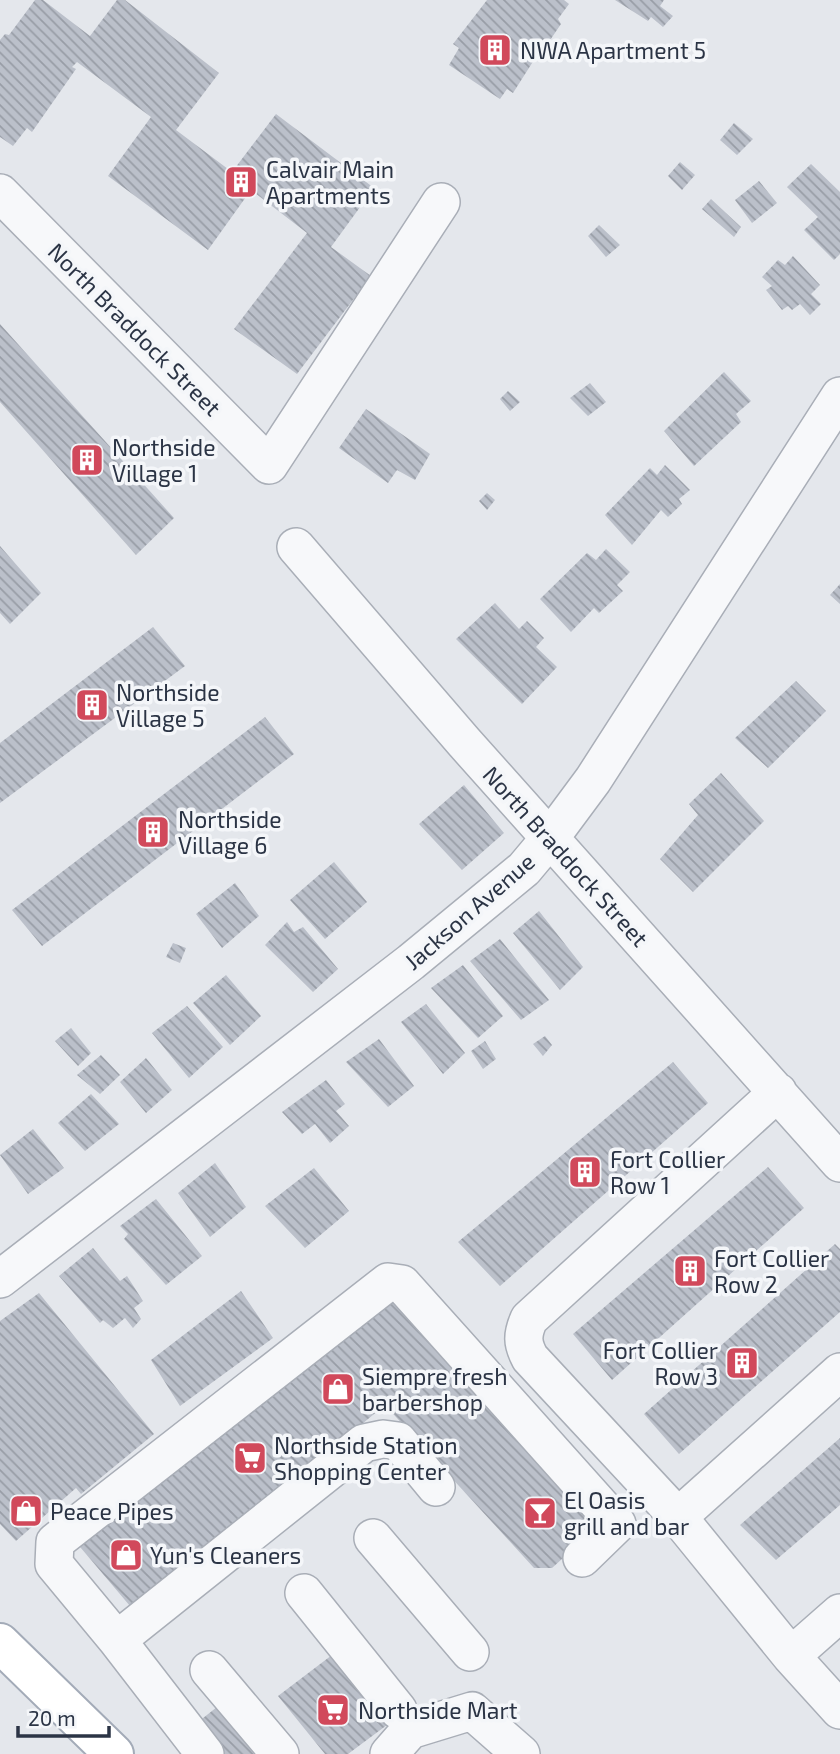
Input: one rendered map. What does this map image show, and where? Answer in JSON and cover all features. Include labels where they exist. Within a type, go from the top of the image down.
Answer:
[{"type":"main road","points":[[0,1643],[114,1754]]},
{"type":"street","name":"North Braddock Street","points":[[0,193],[270,465],[441,202]]},
{"type":"street","name":"Jackson Avenue","points":[[0,1279],[411,962],[524,869],[593,780],[840,396]]},
{"type":"street","name":"North Braddock Street","points":[[296,547],[464,742],[840,1163]]},
{"type":"street","points":[[778,1092],[528,1319],[522,1333],[523,1345],[530,1358],[678,1517],[791,1656],[840,1710]]},
{"type":"street","points":[[205,1754],[54,1564],[55,1542],[388,1282],[402,1284],[617,1524],[582,1558]]},
{"type":"street","points":[[678,1517],[840,1372]]},
{"type":"street","points":[[117,1640],[364,1443],[383,1438],[398,1441],[436,1487]]},
{"type":"street","points":[[373,1538],[470,1653]]},
{"type":"street","points":[[304,1593],[398,1710]]},
{"type":"street","points":[[791,1656],[840,1613]]},
{"type":"street","points":[[209,1670],[280,1754]]},
{"type":"street","points":[[389,1754],[410,1730],[472,1711],[521,1754]]},
{"type":"building","name":"Calvair Main Apartments","points":[[35,0],[43,0],[90,36],[117,0],[125,0],[219,73],[176,130],[232,172],[276,114],[374,188],[331,247],[371,276],[297,374],[234,329],[307,233],[251,190],[208,250],[108,176],[151,117],[77,62],[72,67],[76,69],[32,132],[27,128],[13,146],[0,137],[0,40],[5,34],[9,35]]},
{"type":"building","name":"NWA Apartment 5","points":[[487,0],[564,0],[569,4],[558,19],[561,24],[542,52],[535,48],[528,56],[534,60],[513,93],[507,89],[500,99],[449,65],[459,48],[453,44]]},
{"type":"building","points":[[615,0],[664,0],[660,6],[673,16],[663,27],[651,17],[648,21]]},
{"type":"building","points":[[734,123],[753,139],[737,155],[720,140]]},
{"type":"building","points":[[680,162],[695,175],[682,190],[668,176]]},
{"type":"building","points":[[811,164],[840,192],[840,254],[834,260],[804,230],[818,217],[787,187]]},
{"type":"building","points":[[759,181],[777,203],[752,223],[735,200]]},
{"type":"building","points":[[711,199],[741,227],[734,237],[702,209]]},
{"type":"building","points":[[599,225],[620,245],[606,257],[588,236]]},
{"type":"building","points":[[793,256],[820,285],[811,294],[821,304],[810,315],[800,304],[792,310],[788,306],[782,310],[766,290],[772,286],[762,277],[778,260],[785,265]]},
{"type":"building","name":"Northside Village 1","points":[[0,324],[174,518],[136,555],[0,402]]},
{"type":"building","points":[[724,372],[751,401],[736,414],[741,422],[694,466],[664,431]]},
{"type":"building","points":[[590,383],[606,402],[588,416],[570,398]]},
{"type":"building","points":[[508,391],[520,402],[510,411],[500,399]]},
{"type":"building","points":[[366,409],[430,454],[415,480],[397,470],[388,483],[339,448]]},
{"type":"building","points":[[665,465],[690,490],[679,499],[682,504],[668,517],[661,510],[632,545],[605,515],[650,468],[657,475]]},
{"type":"building","points":[[487,493],[495,500],[487,510],[479,501]]},
{"type":"building","points":[[0,546],[41,593],[10,624],[0,613]]},
{"type":"building","points":[[606,549],[630,572],[617,585],[623,591],[599,613],[594,608],[571,632],[540,599],[587,553],[596,560]]},
{"type":"building","points":[[840,584],[840,604],[830,595]]},
{"type":"building","points":[[495,603],[519,629],[527,621],[544,638],[536,647],[557,667],[522,704],[456,639]]},
{"type":"building","name":"Northside Village 5","points":[[153,627],[185,666],[0,803],[0,743]]},
{"type":"building","points":[[796,681],[826,711],[768,768],[735,738]]},
{"type":"building","name":"Northside Village 6","points":[[265,717],[294,754],[42,946],[12,910]]},
{"type":"building","points":[[721,773],[764,821],[693,892],[660,859],[698,815],[689,804]]},
{"type":"building","points":[[464,785],[504,833],[462,870],[419,824]]},
{"type":"building","points":[[334,862],[367,902],[325,939],[290,900]]},
{"type":"building","points":[[235,883],[259,916],[222,948],[196,914]]},
{"type":"building","points":[[539,911],[583,967],[560,990],[513,933]]},
{"type":"building","points":[[287,922],[294,932],[303,927],[338,969],[313,992],[265,945]]},
{"type":"building","points":[[500,939],[549,1000],[521,1020],[470,961]]},
{"type":"building","points":[[173,943],[186,948],[180,963],[166,957]]},
{"type":"building","points":[[463,965],[503,1016],[478,1038],[431,988]]},
{"type":"building","points":[[226,975],[261,1016],[230,1045],[193,1003]]},
{"type":"building","points":[[426,1004],[465,1053],[443,1074],[401,1022]]},
{"type":"building","points":[[187,1006],[223,1047],[189,1078],[152,1033]]},
{"type":"building","points":[[71,1028],[91,1053],[78,1066],[55,1041]]},
{"type":"building","points":[[545,1036],[552,1045],[543,1056],[533,1044]]},
{"type":"building","points":[[379,1039],[414,1086],[388,1107],[346,1062]]},
{"type":"building","points":[[485,1041],[496,1059],[483,1069],[471,1051]]},
{"type":"building","points":[[101,1055],[120,1075],[100,1094],[77,1075]]},
{"type":"building","points":[[146,1058],[172,1090],[146,1113],[120,1082]]},
{"type":"building","name":"Fort Collier Row 1","points":[[673,1062],[708,1103],[500,1286],[458,1242]]},
{"type":"building","points":[[326,1080],[345,1104],[336,1111],[349,1126],[330,1143],[315,1124],[302,1134],[282,1112]]},
{"type":"building","points":[[91,1094],[119,1124],[85,1151],[58,1123]]},
{"type":"building","points":[[33,1129],[64,1168],[28,1194],[0,1155]]},
{"type":"building","points":[[215,1163],[246,1207],[210,1237],[178,1193]]},
{"type":"building","name":"Fort Collier Row 2","points":[[768,1167],[804,1208],[612,1380],[573,1334]]},
{"type":"building","points":[[314,1168],[349,1211],[305,1248],[265,1206]]},
{"type":"building","points":[[156,1199],[202,1256],[166,1285],[124,1239],[128,1234],[120,1226]]},
{"type":"building","name":"Fort Collier Row 3","points":[[835,1244],[840,1249],[840,1312],[679,1454],[644,1414]]},
{"type":"building","points":[[93,1248],[120,1281],[127,1276],[143,1301],[134,1308],[141,1319],[133,1328],[125,1318],[113,1328],[103,1320],[100,1323],[59,1276]]},
{"type":"building","points":[[241,1291],[273,1338],[180,1406],[151,1360]]},
{"type":"building","points":[[39,1293],[154,1434],[81,1494],[76,1488],[16,1541],[0,1524],[0,1321]]},
{"type":"building","name":"Northside Station Shopping Center","points":[[384,1300],[406,1300],[602,1523],[552,1568],[534,1568],[385,1405],[130,1606],[75,1541]]},
{"type":"building","points":[[840,1438],[840,1505],[776,1560],[740,1525]]},
{"type":"building","name":"Northside Mart","points":[[332,1655],[387,1725],[348,1754],[325,1754],[278,1696]]},
{"type":"building","points":[[217,1707],[254,1754],[212,1754],[193,1726]]},
{"type":"place","name":"NWA Apartment 5","points":[[495,50]]},
{"type":"place","name":"Calvair Main Apartments","points":[[241,182]]},
{"type":"place","name":"Northside Village 1","points":[[87,460]]},
{"type":"place","name":"Northside Village 5","points":[[92,705]]},
{"type":"place","name":"Northside Village 6","points":[[153,832]]},
{"type":"place","name":"Fort Collier Row 1","points":[[585,1172]]},
{"type":"place","name":"Fort Collier Row 2","points":[[690,1271]]},
{"type":"place","name":"Fort Collier Row 3","points":[[742,1363]]},
{"type":"place","name":"Siempre fresh barbershop","points":[[338,1389]]},
{"type":"place","name":"Northside Station Shopping Center","points":[[250,1458]]},
{"type":"place","name":"Peace Pipes","points":[[26,1511]]},
{"type":"place","name":"El Oasis grill and bar","points":[[540,1513]]},
{"type":"place","name":"Yun's Cleaners","points":[[126,1555]]},
{"type":"place","name":"Northside Mart","points":[[333,1710]]}]
